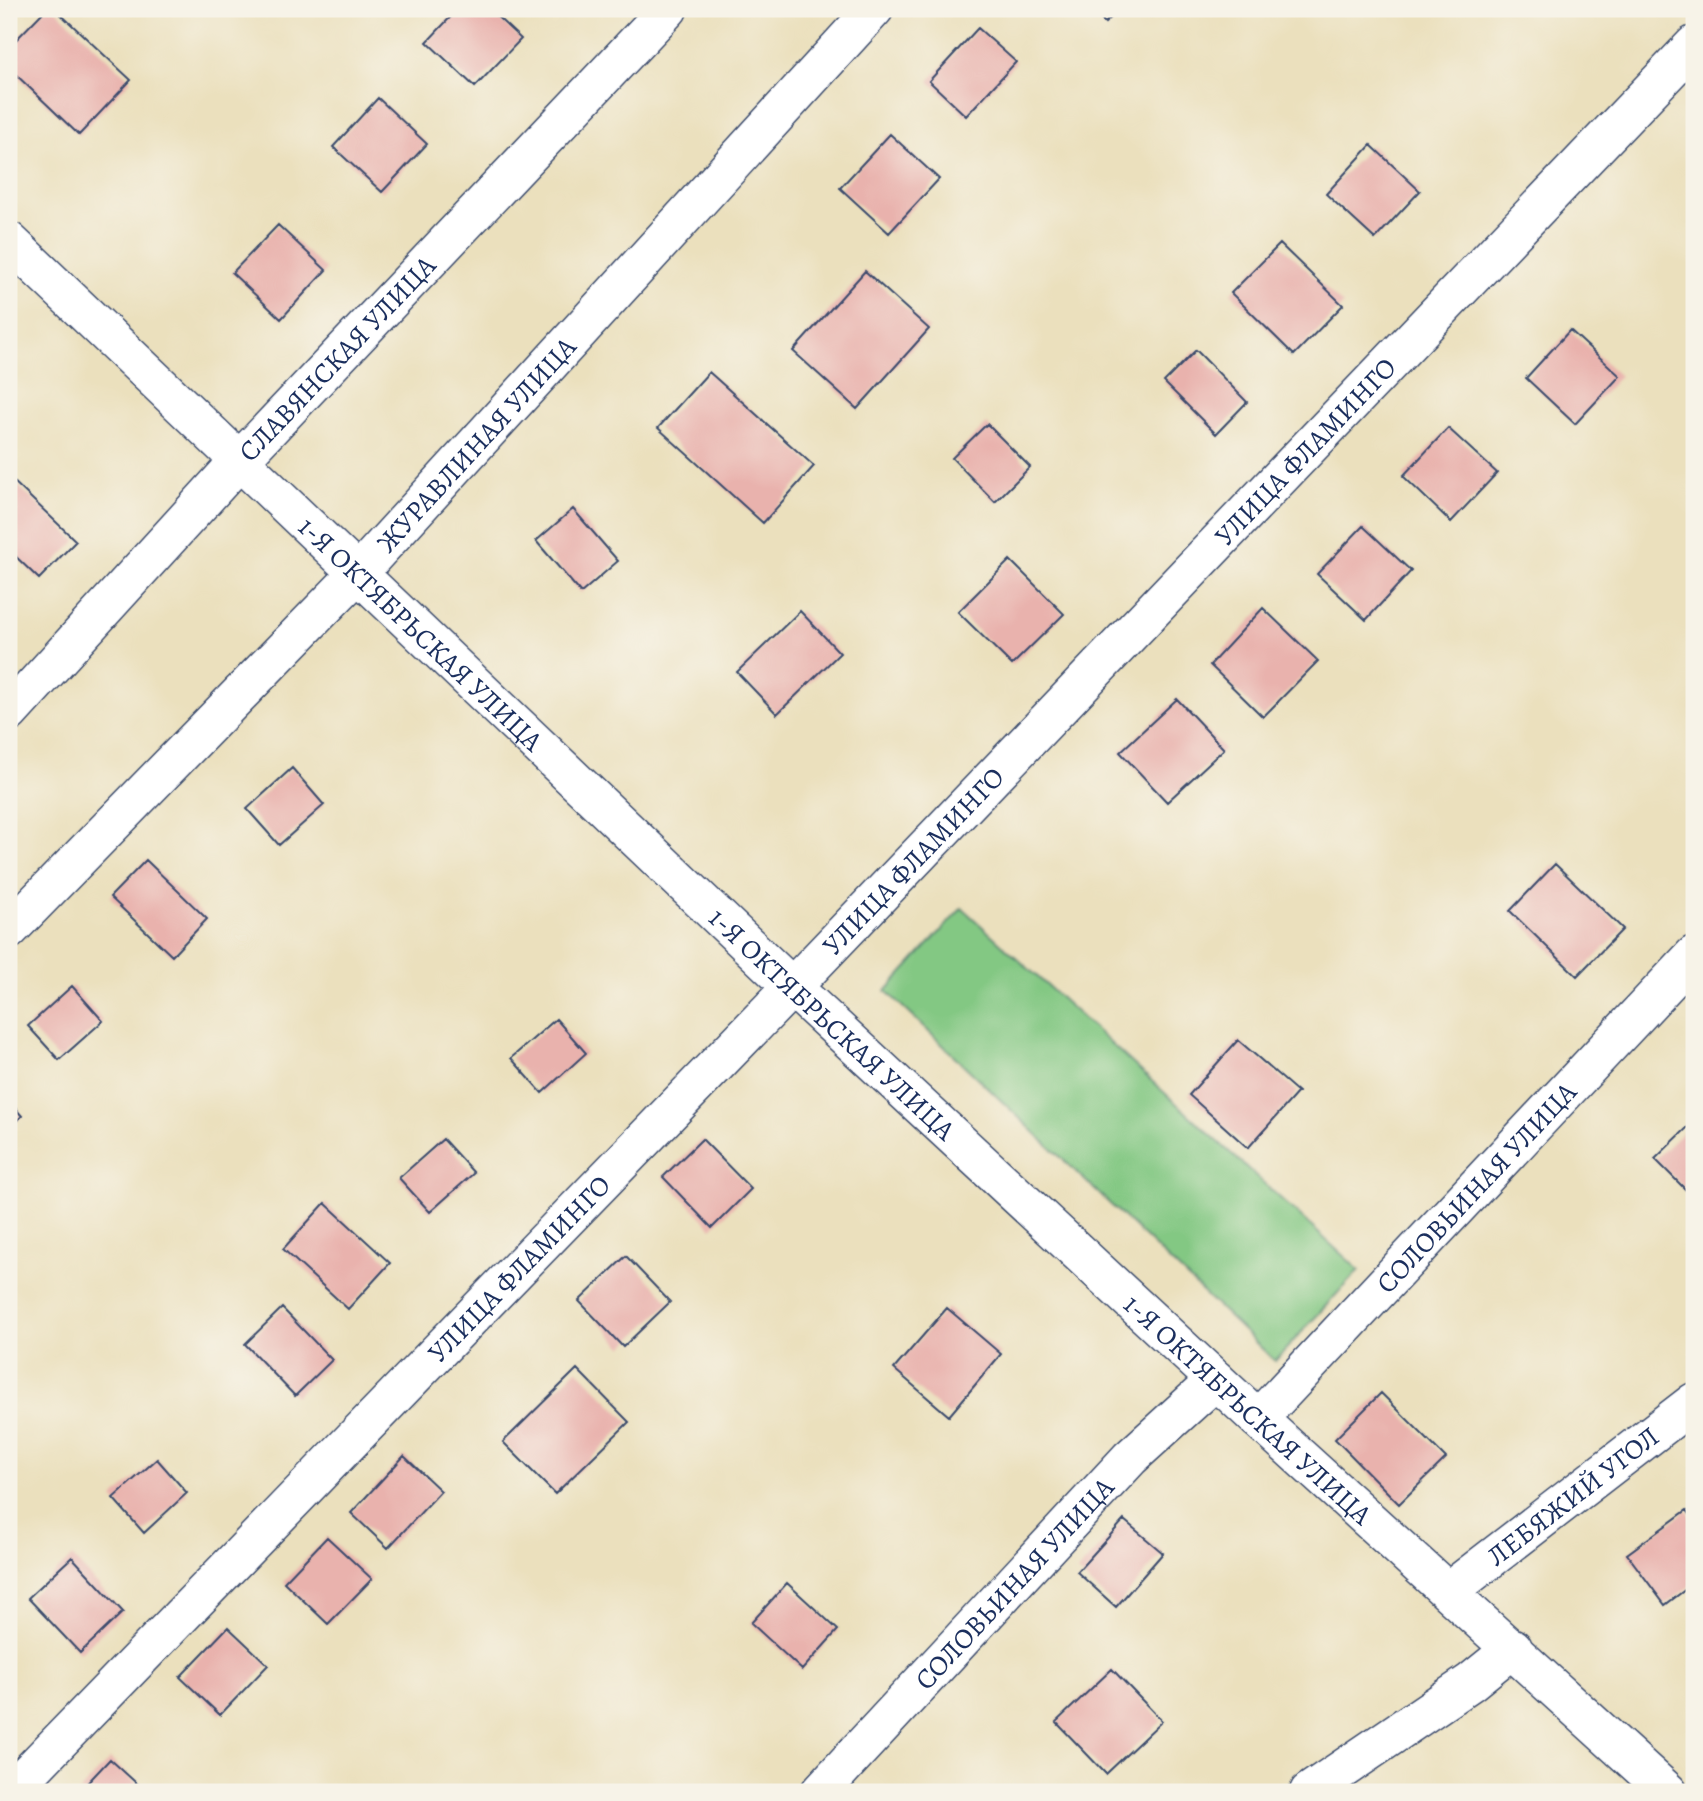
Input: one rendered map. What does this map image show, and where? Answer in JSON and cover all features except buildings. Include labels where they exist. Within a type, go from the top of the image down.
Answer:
[{"type":"street","name":"СЛАВЯНСКАЯ УЛИЦА","points":[[9,713],[239,461],[668,9]]},
{"type":"street","name":"ЖУРАВЛИНАЯ УЛИЦА","points":[[9,930],[358,573],[874,9]]},
{"type":"street","name":"УЛИЦА ФЛАМИНГО","points":[[10,1792],[792,987],[1694,45]]},
{"type":"street","name":"1-Я ОКТЯБРЬСКАЯ УЛИЦА","points":[[9,241],[792,987],[1258,1419],[1513,1648],[1668,1792]]},
{"type":"street","name":"СОЛОВЬИНАЯ УЛИЦА","points":[[1258,1419],[1694,956]]},
{"type":"street","name":"СОЛОВЬИНАЯ УЛИЦА","points":[[820,1792],[1130,1458],[1216,1380]]},
{"type":"street","name":"ЛЕБЯЖИЙ УГОЛ","points":[[1449,1591],[1694,1402]]},
{"type":"street","points":[[1309,1792],[1471,1682],[1513,1648]]},
{"type":"green space","points":[[962,908],[1359,1270],[1275,1361],[886,991]]}]
